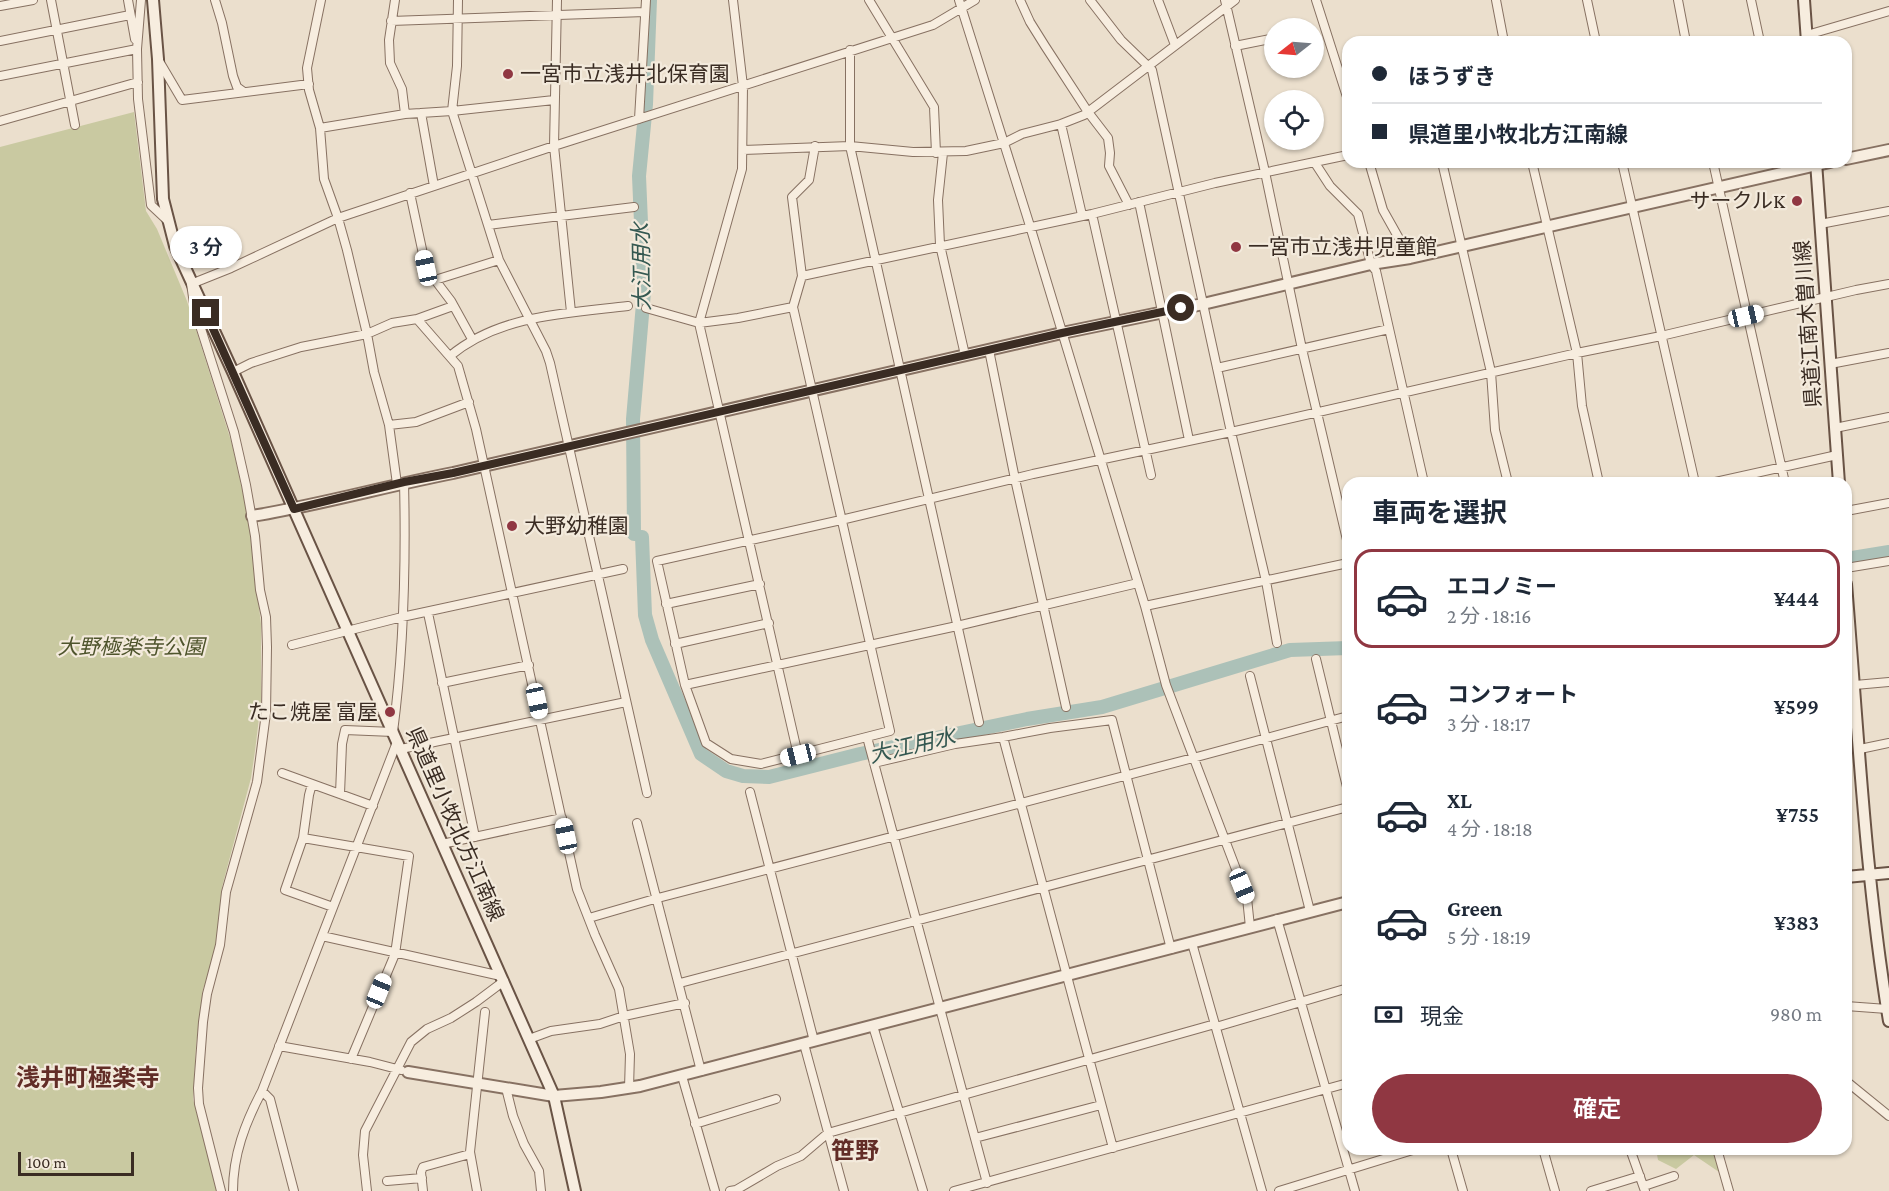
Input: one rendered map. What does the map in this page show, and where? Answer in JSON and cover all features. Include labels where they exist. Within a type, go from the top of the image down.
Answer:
[{"type":"street","points":[[0,6],[33,0]]},
{"type":"street","points":[[51,0],[75,125]]},
{"type":"street","points":[[128,0],[137,49]]},
{"type":"street","points":[[141,0],[137,49],[138,99],[151,205],[167,220]]},
{"type":"street","name":"県道里小牧北方江南線","points":[[153,0],[158,59],[162,189],[167,220],[175,246],[554,1096],[575,1191]]},
{"type":"street","points":[[215,0],[233,76],[237,87],[244,92]]},
{"type":"street","points":[[233,1191],[237,1153],[248,1120],[262,1091],[397,741],[405,558],[400,483],[389,425],[374,372],[368,334],[338,218],[324,179],[320,128],[309,84],[308,68],[321,0]]},
{"type":"street","points":[[395,0],[391,21],[390,63],[402,89],[405,114]]},
{"type":"street","points":[[458,0],[457,66],[452,111],[499,260],[531,319],[550,363],[647,793]]},
{"type":"street","points":[[557,0],[554,146],[571,312]]},
{"type":"street","points":[[642,118],[646,0]]},
{"type":"street","points":[[733,0],[743,86],[742,169],[699,323],[798,755]]},
{"type":"street","points":[[869,0],[934,107],[940,153],[938,200],[940,245],[965,355]]},
{"type":"street","points":[[221,1191],[199,1104],[198,1088],[207,994],[220,945],[226,892],[257,782],[266,713],[268,675],[266,617],[260,590],[252,516],[234,432],[195,310],[191,284],[338,218],[933,24],[960,4],[975,0]]},
{"type":"street","points":[[1020,0],[1030,22],[1088,112],[1108,138],[1109,166],[1129,205]]},
{"type":"street","points":[[1090,0],[1120,40],[1152,70],[1266,581],[1277,643]]},
{"type":"street","points":[[1158,0],[1175,45]]},
{"type":"street","points":[[743,150],[850,146],[940,153],[966,151],[1004,143],[1022,134],[1061,124],[1088,112],[1148,67],[1226,3],[1235,0]]},
{"type":"street","points":[[1316,0],[1321,18]]},
{"type":"street","points":[[1496,0],[1503,36]]},
{"type":"street","points":[[1587,0],[1595,36]]},
{"type":"street","points":[[1678,0],[1685,36]]},
{"type":"street","points":[[1750,0],[1759,36]]},
{"type":"street","points":[[1804,0],[1807,36]]},
{"type":"street","points":[[1226,3],[1265,172],[1302,349],[1342,518]]},
{"type":"street","points":[[960,4],[1030,226],[1168,688],[1247,898],[1250,927]]},
{"type":"street","points":[[391,21],[645,12]]},
{"type":"street","points":[[1813,36],[1889,12]]},
{"type":"street","points":[[0,41],[130,15]]},
{"type":"street","points":[[1324,27],[1342,81]]},
{"type":"street","points":[[1236,46],[1264,40]]},
{"type":"street","points":[[0,76],[137,49]]},
{"type":"street","points":[[850,50],[850,146],[980,722]]},
{"type":"street","points":[[158,59],[182,100],[309,84]]},
{"type":"street","points":[[0,121],[138,82]]},
{"type":"street","points":[[320,128],[405,114],[554,100]]},
{"type":"street","points":[[421,113],[434,186]]},
{"type":"street","points":[[1061,124],[1082,215]]},
{"type":"street","points":[[815,146],[809,180],[792,197],[802,276],[793,307],[841,520],[890,731],[761,764],[731,759],[706,743],[685,686],[657,561],[750,541],[841,520],[1015,479],[1889,284]]},
{"type":"street","points":[[1852,158],[1889,150]]},
{"type":"street","points":[[802,276],[1092,214],[1265,172],[1342,157]]},
{"type":"street","points":[[1315,163],[1330,186],[1358,214],[1371,264],[1376,271],[1423,477]]},
{"type":"street","points":[[1371,168],[1383,210],[1410,258]]},
{"type":"street","points":[[1443,168],[1491,372],[1495,430],[1507,477]]},
{"type":"street","points":[[1533,168],[1577,353],[1582,406],[1598,477]]},
{"type":"street","points":[[1623,168],[1694,477]]},
{"type":"street","points":[[1714,168],[1784,477]]},
{"type":"street","points":[[252,516],[294,509],[1062,333],[1288,285],[1371,264],[1410,258],[1796,168]]},
{"type":"street","name":"県道江南木曽川線","points":[[1816,168],[1839,477]]},
{"type":"street","points":[[410,193],[426,268],[453,306],[472,339]]},
{"type":"street","points":[[1139,202],[1189,440]]},
{"type":"street","points":[[488,225],[634,207]]},
{"type":"street","points":[[1820,224],[1889,212]]},
{"type":"street","points":[[1092,214],[1151,475]]},
{"type":"street","points":[[435,280],[499,260]]},
{"type":"street","points":[[233,372],[251,363],[301,347],[368,334],[392,323],[417,319],[453,306]]},
{"type":"street","points":[[450,356],[472,339],[497,328],[571,312],[628,306]]},
{"type":"street","points":[[646,308],[699,323],[793,307]]},
{"type":"street","points":[[417,319],[458,366],[469,402],[577,889],[594,935],[619,989],[630,1054],[629,1088]]},
{"type":"street","points":[[1217,368],[1389,329]]},
{"type":"street","points":[[989,350],[1066,707]]},
{"type":"street","points":[[1830,364],[1889,353]]},
{"type":"street","points":[[389,425],[416,422],[469,402]]},
{"type":"street","points":[[1835,428],[1889,417]]},
{"type":"street","points":[[1737,477],[1837,455]]},
{"type":"street","points":[[1852,510],[1889,503]]},
{"type":"street","points":[[1852,567],[1889,561]]},
{"type":"street","points":[[1145,606],[1342,564]]},
{"type":"street","points":[[292,645],[402,617],[623,569]]},
{"type":"street","points":[[685,686],[1043,607],[1138,583]]},
{"type":"street","points":[[666,604],[760,584]]},
{"type":"street","points":[[428,613],[475,837]]},
{"type":"street","points":[[675,644],[769,623]]},
{"type":"street","points":[[1316,659],[1342,767]]},
{"type":"street","points":[[442,683],[529,665]]},
{"type":"street","points":[[1852,668],[1855,685],[1852,712],[1860,749],[1870,874],[1884,955],[1889,1021]]},
{"type":"street","points":[[1250,676],[1264,739],[1310,911]]},
{"type":"street","points":[[1855,685],[1889,682]]},
{"type":"street","points":[[340,794],[342,744],[345,730],[397,741],[454,739],[626,702]]},
{"type":"street","points":[[589,918],[1193,759],[1342,717]]},
{"type":"street","points":[[872,756],[1112,720],[1171,949]]},
{"type":"street","points":[[867,737],[987,1183]]},
{"type":"street","points":[[1003,737],[1113,1148]]},
{"type":"street","points":[[1860,749],[1889,743]]},
{"type":"street","points":[[282,773],[373,806]]},
{"type":"street","points":[[312,784],[303,838],[285,890],[333,907]]},
{"type":"street","points":[[750,792],[792,954],[828,1133],[844,1191]]},
{"type":"street","points":[[680,983],[1342,809]]},
{"type":"street","points":[[442,844],[562,818]]},
{"type":"street","points":[[638,823],[701,1071]]},
{"type":"street","points":[[303,838],[409,856],[395,954],[351,1059]]},
{"type":"street","points":[[1852,876],[1889,873]]},
{"type":"street","points":[[279,1046],[403,1071],[554,1096],[629,1088],[1342,903]]},
{"type":"street","points":[[1277,919],[1342,1145]]},
{"type":"street","points":[[322,936],[502,979]]},
{"type":"street","points":[[1192,943],[1262,1191]]},
{"type":"street","points":[[367,1191],[363,1155],[365,1131],[403,1071],[411,1042],[417,1035],[461,1011],[502,979]]},
{"type":"street","points":[[730,1191],[801,1156],[828,1133],[1342,990]]},
{"type":"street","points":[[528,1039],[551,1031],[600,1024],[624,1016],[685,1003]]},
{"type":"street","points":[[1852,1006],[1887,1009]]},
{"type":"street","points":[[477,1191],[470,1154],[485,1012]]},
{"type":"street","points":[[873,1026],[922,1191]]},
{"type":"street","points":[[682,1076],[715,1191]]},
{"type":"street","points":[[954,1191],[1342,1085]]},
{"type":"street","points":[[1852,1086],[1889,1116]]},
{"type":"street","points":[[506,1088],[513,1116],[524,1144],[539,1172],[541,1191]]},
{"type":"street","points":[[262,1091],[270,1100],[294,1191]]},
{"type":"street","points":[[695,1124],[776,1099]]},
{"type":"street","points":[[975,1138],[1101,1105]]},
{"type":"street","points":[[423,1191],[423,1167],[470,1154]]},
{"type":"street","points":[[1345,1155],[1354,1191]]},
{"type":"street","points":[[1279,1191],[1397,1155]]},
{"type":"street","points":[[1453,1155],[1463,1191]]},
{"type":"street","points":[[1545,1155],[1555,1191]]},
{"type":"street","points":[[1632,1155],[1645,1188],[1674,1176]]},
{"type":"street","points":[[1719,1155],[1729,1191]]},
{"type":"street","points":[[1591,1191],[1640,1176]]},
{"type":"street","points":[[387,1181],[422,1178]]},
{"type":"green space","name":"大野極楽寺公園","points":[[134,112],[146,211],[157,229],[187,301],[232,444],[248,516],[261,624],[261,701],[251,778],[222,887],[216,944],[212,966],[203,989],[196,1046],[193,1099],[217,1191],[0,1191],[0,147]]},
{"type":"green space","points":[[1657,1155],[1694,1155],[1676,1169],[1658,1160]]},
{"type":"green space","points":[[1694,1155],[1715,1155],[1719,1172]]},
{"type":"waterway","name":"大江用水","points":[[634,534],[633,419],[644,292],[639,176],[646,104],[650,0]]},
{"type":"waterway","name":"大江用水","points":[[642,537],[645,615],[652,640],[701,754],[726,771],[743,776],[769,777],[860,754],[1027,719],[1102,707],[1290,650],[1342,648]]},
{"type":"waterway","name":"大江用水","points":[[1852,558],[1889,552]]},
{"type":"place","name":"一宮市立浅井北保育園","points":[[508,74]]},
{"type":"place","name":"サークルK","points":[[1797,201]]},
{"type":"place","name":"一宮市立浅井児童館","points":[[1236,247]]},
{"type":"place","name":"大野幼稚園","points":[[512,526]]},
{"type":"place","name":"たこ焼屋 富屋","points":[[390,712]]},
{"type":"district","name":"浅井町極楽寺","points":[[88,1078]]},
{"type":"district","name":"笹野","points":[[855,1151]]},
{"type":"route","points":[[206,313],[294,509],[404,482],[453,473],[1062,333],[1181,308]]}]
